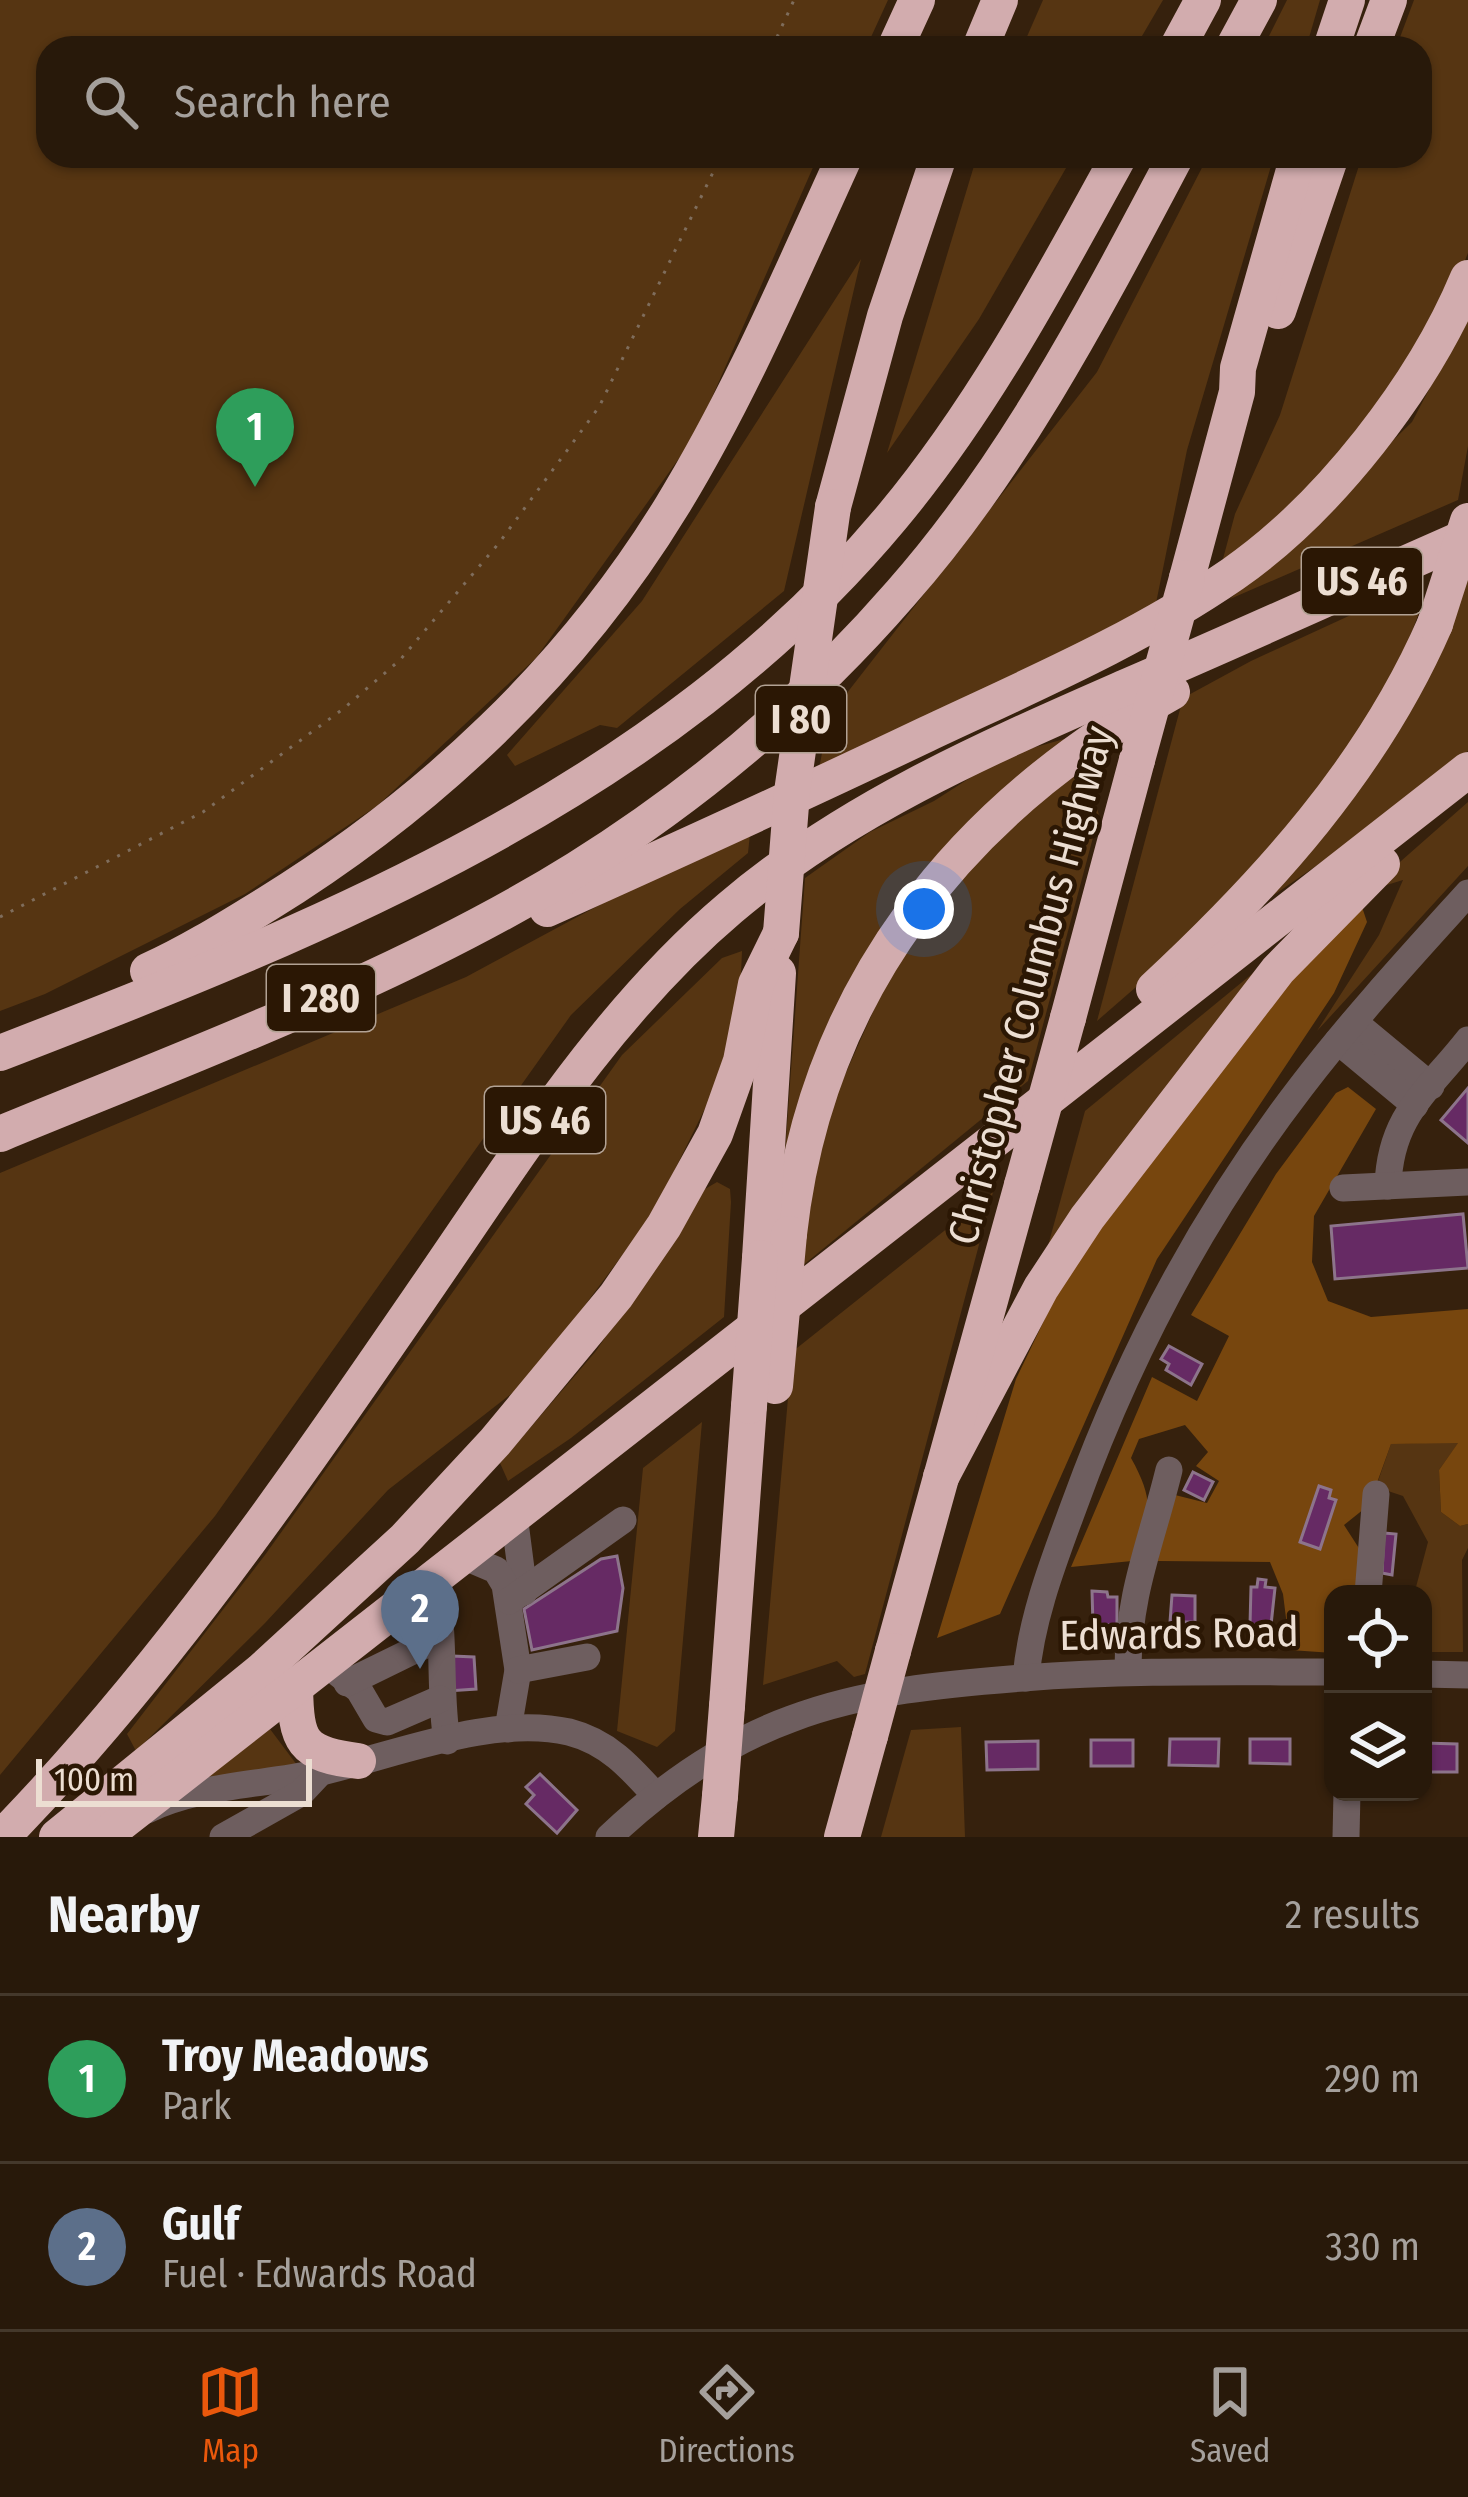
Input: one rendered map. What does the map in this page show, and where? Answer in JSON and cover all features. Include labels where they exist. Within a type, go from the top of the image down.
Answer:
[{"type":"highway","points":[[900,36],[917,0]]},
{"type":"highway","points":[[985,36],[1000,0]]},
{"type":"highway","points":[[1184,36],[1203,0]]},
{"type":"highway","points":[[1240,36],[1259,0]]},
{"type":"highway","points":[[1335,36],[1347,0]]},
{"type":"highway","points":[[1375,36],[1389,0]]},
{"type":"highway","points":[[0,1049],[178,956],[303,882],[406,807],[527,695],[620,583],[681,491],[751,362],[840,168]]},
{"type":"highway","name":"I 80","points":[[762,1396],[760,1258],[792,792],[833,507],[885,316],[935,168]]},
{"type":"highway","points":[[0,1049],[197,974],[370,899],[544,808],[703,699],[806,610],[928,472],[1012,345],[1112,168]]},
{"type":"highway","points":[[492,916],[640,827],[716,770],[818,681],[901,594],[1020,432],[1169,168]]},
{"type":"highway","name":"Christopher Columbus Highway","points":[[842,1837],[1068,1018],[1295,168]]},
{"type":"highway","points":[[1237,392],[1258,374],[1327,168]]},
{"type":"highway","points":[[492,916],[520,921],[690,845],[1084,662],[1234,573],[1304,513],[1360,451],[1432,348],[1468,278]]},
{"type":"highway","points":[[1100,1058],[1115,1025],[1225,921],[1348,778],[1396,704],[1435,624],[1468,521]]},
{"type":"highway","name":"US 46","points":[[2,1837],[74,1760],[212,1594],[583,1067],[656,978],[694,940],[748,893],[860,815],[1071,710],[1468,536]]},
{"type":"highway","points":[[716,1837],[734,1609],[757,1570],[762,1396],[802,1147],[828,1066],[864,986],[921,899],[997,818],[1130,715],[1260,644],[1274,619]]},
{"type":"highway","points":[[112,1832],[295,1686],[336,1673],[432,1580],[1468,770]]},
{"type":"highway","points":[[941,1477],[1041,1288],[1097,1205],[1279,970],[1337,906],[1428,821],[1436,795]]},
{"type":"highway","name":"I 280","points":[[0,1134],[290,1012],[492,916]]},
{"type":"highway","points":[[57,1837],[262,1671],[405,1539],[495,1442],[603,1312],[664,1226],[715,1134],[740,1061],[756,984],[781,933]]},
{"type":"highway","points":[[295,1686],[296,1719],[303,1742],[320,1755],[358,1761]]},
{"type":"street","points":[[1026,1678],[1028,1647],[1092,1456],[1127,1376],[1214,1214],[1300,1088],[1468,893]]},
{"type":"street","points":[[1346,1031],[1423,1095]]},
{"type":"street","points":[[1388,1186],[1394,1136],[1468,1040]]},
{"type":"street","points":[[1343,1188],[1468,1182]]},
{"type":"street","points":[[1128,1671],[1128,1623],[1135,1586],[1169,1470]]},
{"type":"street","points":[[1369,1585],[1376,1494]]},
{"type":"street","points":[[508,1729],[518,1670],[514,1515]]},
{"type":"street","points":[[516,1597],[623,1520]]},
{"type":"street","points":[[463,1556],[496,1570],[516,1597]]},
{"type":"street","points":[[432,1580],[441,1606],[440,1699],[447,1741]]},
{"type":"street","points":[[336,1673],[439,1638]]},
{"type":"street","points":[[518,1670],[587,1657]]},
{"type":"street","name":"Edwards Road","points":[[609,1837],[656,1796],[739,1742],[791,1718],[850,1701],[934,1686],[1128,1671],[1324,1672]]},
{"type":"street","points":[[336,1673],[359,1690],[376,1719],[387,1722],[440,1699]]},
{"type":"street","points":[[1432,1674],[1468,1675]]},
{"type":"street","points":[[112,1832],[178,1799],[320,1773],[508,1729],[550,1729],[598,1742],[656,1796]]},
{"type":"street","points":[[0,1815],[74,1760]]},
{"type":"street","points":[[223,1837],[301,1793],[320,1773]]},
{"type":"street","points":[[1346,1837],[1347,1801]]},
{"type":"path","points":[[778,36],[794,0]]},
{"type":"path","points":[[0,916],[203,812],[343,710],[400,660],[499,543],[599,407],[715,168]]},
{"type":"shaded area","points":[[0,0],[888,0],[872,36],[36,36],[36,168],[813,168],[695,436],[536,658],[377,806],[245,894],[45,994],[0,1011]]},
{"type":"shaded area","points":[[1043,0],[1163,0],[1142,36],[1027,36]]},
{"type":"shaded area","points":[[1287,0],[1320,0],[1310,36],[1269,36]]},
{"type":"shaded area","points":[[1414,0],[1468,0],[1468,253],[1448,303],[1346,455],[1220,570],[1235,514],[1280,415],[1358,168],[1432,168],[1432,36],[1400,36]]},
{"type":"shaded area","points":[[973,168],[1066,168],[979,319],[887,453]]},
{"type":"shaded area","points":[[1202,168],[1270,168],[1187,450],[1153,618],[819,769],[829,716],[1097,372]]},
{"type":"shaded area","points":[[861,259],[784,591],[617,728],[600,725],[515,766],[507,755],[642,601]]},
{"type":"shaded area","points":[[1468,315],[1468,446],[1458,500],[1230,599],[1412,422]]},
{"type":"shaded area","points":[[1468,567],[1468,751],[1381,821],[1261,904]]},
{"type":"shaded area","points":[[1416,585],[1424,600],[1391,685],[1326,790],[1174,954],[1097,1021],[1183,698],[1251,661]]},
{"type":"shaded area","points":[[1075,736],[978,822],[970,819],[902,900],[846,986],[783,1180],[805,878],[870,832],[934,801],[1004,756]]},
{"type":"shaded area","points":[[1084,768],[1099,815],[1028,1081],[796,1271],[824,1122],[892,969],[944,895],[1007,829]]},
{"type":"shaded area","points":[[1468,802],[1468,866],[1317,1031],[1379,935],[1403,880],[1367,891]]},
{"type":"shaded area","points":[[750,834],[748,853],[680,909],[571,1015],[215,1516],[0,1775],[0,1173],[466,977],[646,880]]},
{"type":"shaded area","points":[[1361,904],[1367,922],[1334,993],[1157,1259],[1000,1614],[937,1638],[1016,1379],[1064,1279],[1286,983]]},
{"type":"shaded area","points":[[742,951],[740,997],[718,1082],[653,1214],[529,1380],[388,1490],[266,1622],[136,1751],[127,1734],[265,1555],[622,1055],[722,958]]},
{"type":"shaded area","points":[[1258,969],[1046,1253],[1085,1111]]},
{"type":"shaded area","points":[[1348,1087],[1376,1109],[1314,1216],[1312,1262],[1328,1301],[1371,1317],[1468,1309],[1468,1524],[1460,1526],[1441,1512],[1439,1470],[1458,1443],[1391,1444],[1369,1505],[1344,1525],[1373,1570],[1370,1585],[1324,1585],[1324,1652],[1290,1650],[1283,1594],[1270,1562],[1158,1561],[1162,1525],[1175,1495],[1207,1503],[1219,1481],[1196,1466],[1208,1452],[1185,1425],[1139,1439],[1131,1458],[1148,1509],[1132,1561],[1071,1567],[1152,1377],[1197,1401],[1229,1336],[1191,1315],[1276,1174],[1336,1093]]},
{"type":"shaded area","points":[[717,1182],[730,1189],[731,1202],[724,1317],[571,1438],[508,1481],[500,1463],[596,1351],[705,1189]]},
{"type":"shaded area","points":[[993,1192],[865,1674],[854,1677],[837,1661],[763,1685],[792,1352]]},
{"type":"shaded area","points":[[702,1422],[675,1731],[657,1747],[617,1731],[643,1468]]},
{"type":"shaded area","points":[[1459,1442],[1439,1470],[1441,1512],[1460,1526],[1468,1524],[1468,1548],[1462,1560],[1463,1652],[1432,1652],[1432,1585],[1417,1585],[1428,1542],[1403,1496],[1376,1487],[1391,1444]]},
{"type":"shaded area","points":[[961,1727],[965,1837],[881,1837],[911,1730]]},
{"type":"shaded area","points":[[270,1729],[297,1765],[210,1779],[208,1775]]},
{"type":"building","points":[[1468,1088],[1468,1143],[1441,1120]]},
{"type":"building","points":[[1463,1214],[1468,1268],[1335,1279],[1331,1226]]},
{"type":"building","points":[[1169,1346],[1202,1364],[1191,1385],[1166,1370],[1169,1364],[1161,1359]]},
{"type":"building","points":[[1193,1472],[1213,1482],[1204,1500],[1184,1490]]},
{"type":"building","points":[[1319,1486],[1331,1490],[1329,1498],[1336,1500],[1320,1549],[1300,1542]]},
{"type":"building","points":[[1384,1533],[1396,1534],[1392,1575],[1382,1573]]},
{"type":"building","points":[[617,1556],[623,1588],[617,1631],[532,1650],[524,1609],[601,1559]]},
{"type":"building","points":[[1258,1579],[1266,1580],[1265,1587],[1275,1588],[1271,1625],[1250,1625],[1251,1587],[1257,1587]]},
{"type":"building","points":[[1092,1591],[1117,1597],[1117,1625],[1093,1625]]},
{"type":"building","points":[[1172,1595],[1195,1596],[1195,1622],[1170,1622]]},
{"type":"building","points":[[452,1656],[474,1657],[476,1689],[448,1691]]},
{"type":"building","points":[[1170,1739],[1219,1739],[1218,1766],[1169,1765]]},
{"type":"building","points":[[1250,1739],[1290,1739],[1290,1764],[1250,1763]]},
{"type":"building","points":[[1091,1740],[1133,1740],[1133,1766],[1091,1766]]},
{"type":"building","points":[[1038,1741],[1038,1769],[987,1770],[986,1742]]},
{"type":"building","points":[[1432,1743],[1457,1744],[1457,1772],[1432,1772]]},
{"type":"building","points":[[540,1774],[577,1810],[557,1833],[526,1804],[534,1795],[526,1787]]},
{"type":"place","name":"Troy Meadows","points":[[255,487]]},
{"type":"place","name":"Gulf","points":[[420,1669]]}]
